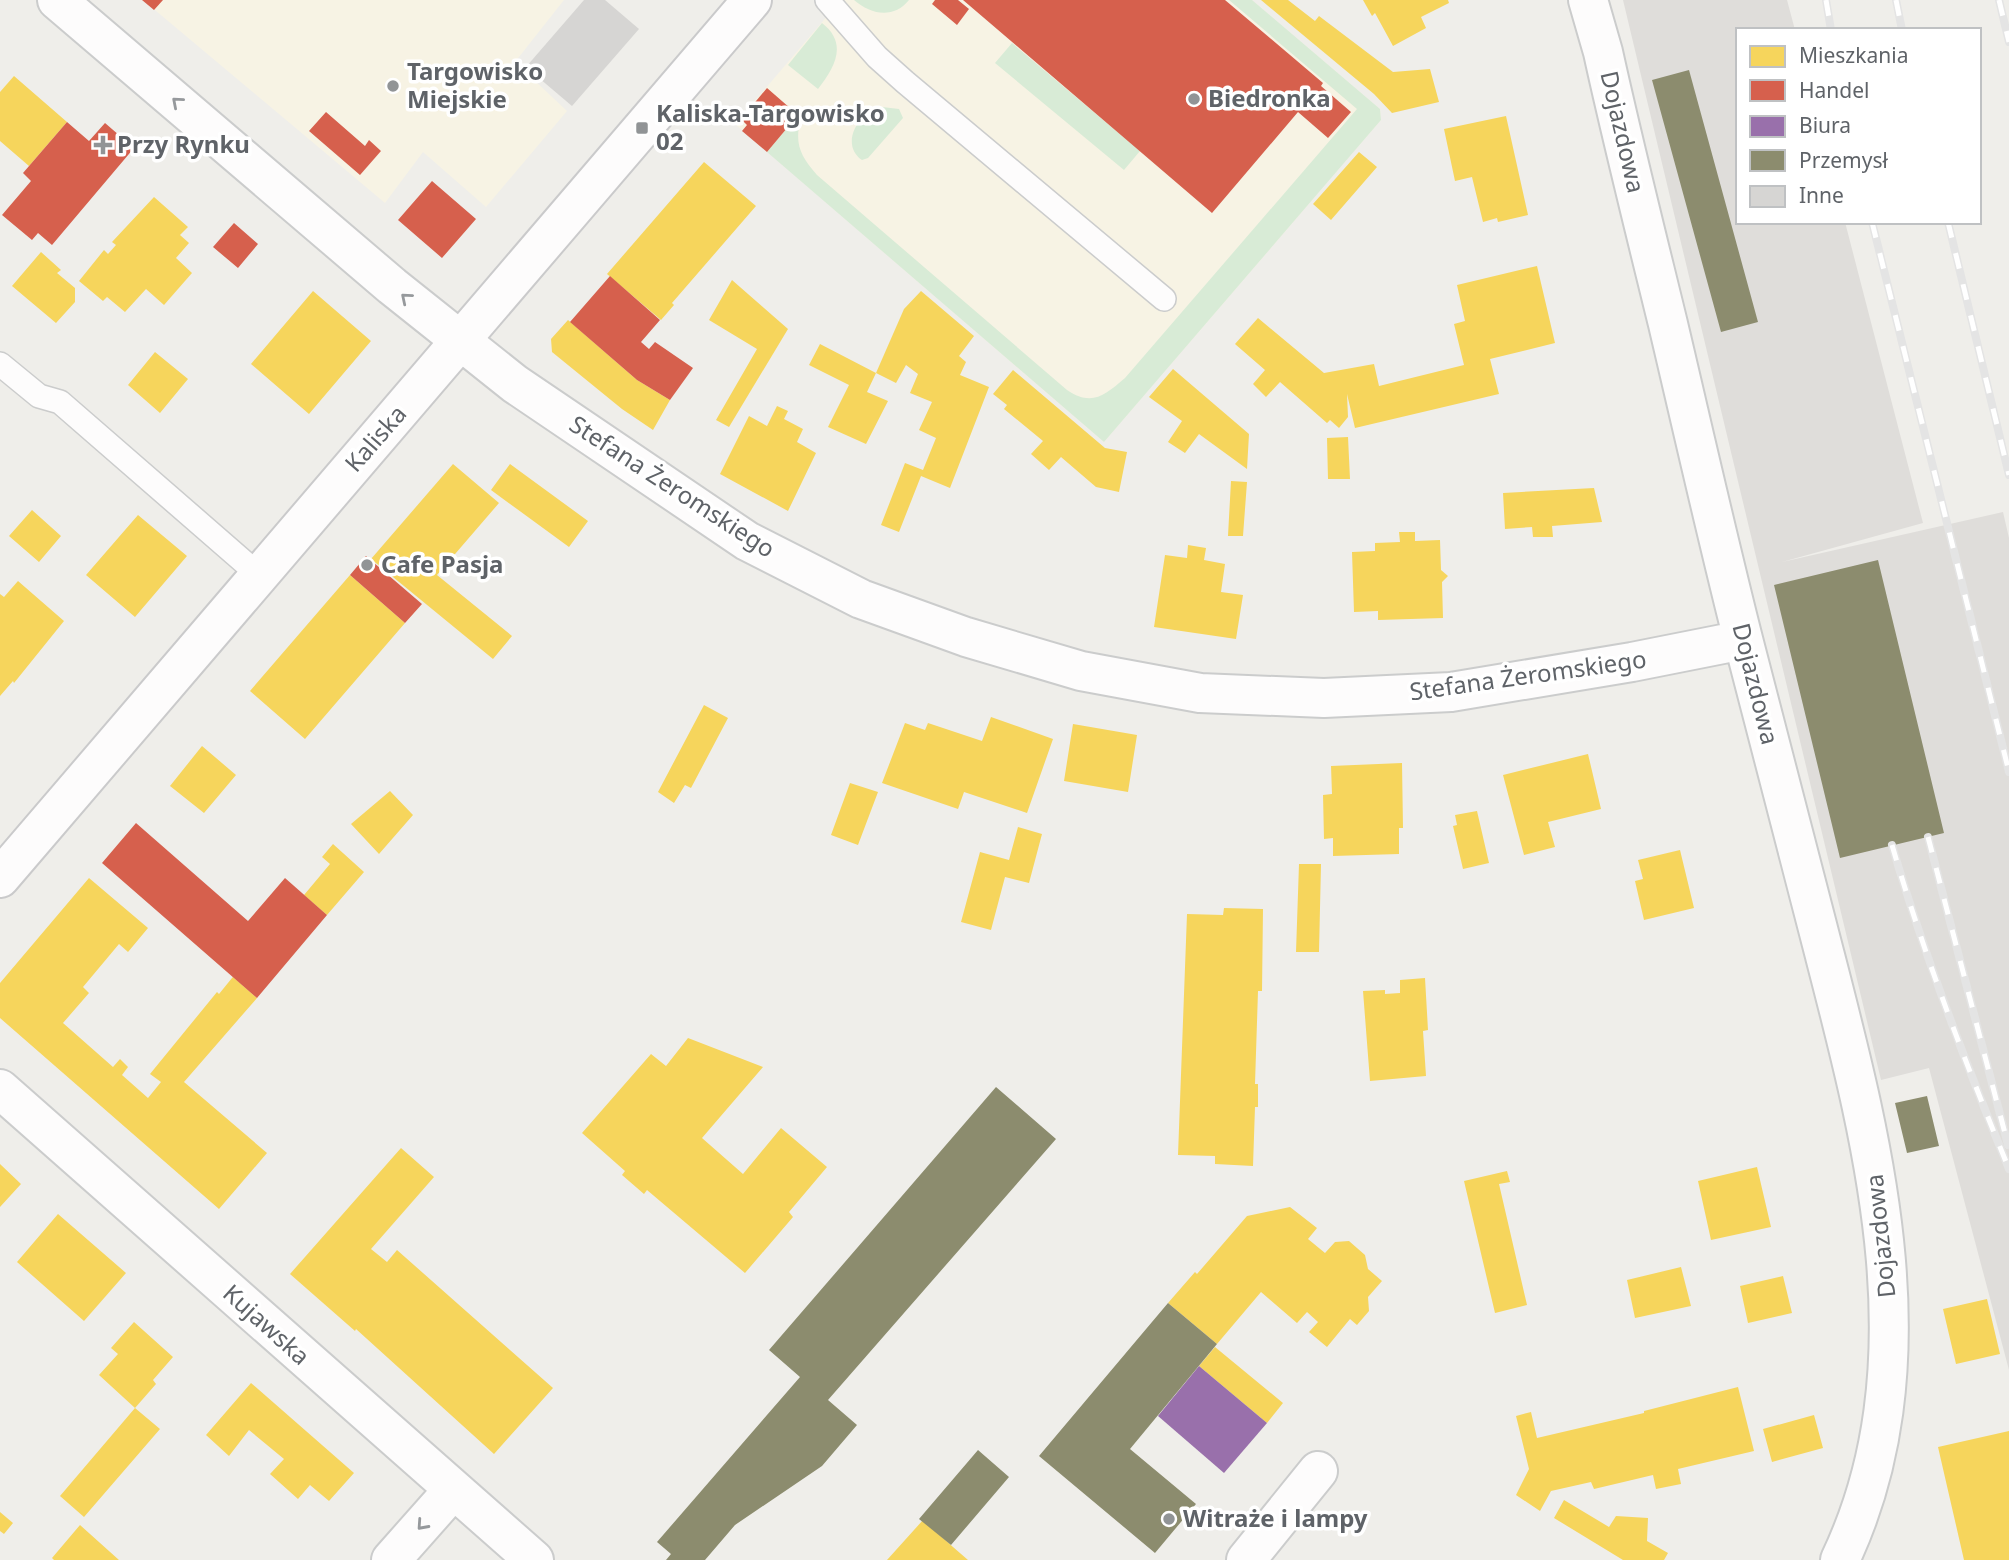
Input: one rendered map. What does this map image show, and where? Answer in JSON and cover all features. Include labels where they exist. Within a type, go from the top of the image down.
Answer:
[{"type":"street","name":"Stefana Żeromskiego","points":[[58,0],[459,341],[515,384],[747,541],[862,599],[966,637],[1081,671],[1199,693],[1324,698],[1451,692],[1632,662],[1743,639]]},
{"type":"street","name":"Kaliska","points":[[0,878],[752,0]]},
{"type":"street","name":"Dojazdowa","points":[[1588,0],[1603,52],[1743,639],[1857,1081],[1876,1181],[1889,1282],[1889,1372],[1877,1454],[1854,1530],[1840,1560]]},
{"type":"street","name":"Kujawska","points":[[0,1089],[534,1560]]},
{"type":"street","points":[[1246,1560],[1318,1471]]},
{"type":"street","points":[[391,1560],[453,1490]]},
{"type":"lane","points":[[827,0],[877,57],[905,82],[1164,299]]},
{"type":"lane","points":[[0,364],[39,396],[60,402],[259,575]]},
{"type":"shaded area","name":"Targowisko Miejskie","points":[[143,0],[564,0],[515,62],[567,111],[486,207],[423,152],[385,203]]},
{"type":"shaded area","points":[[841,0],[1252,0],[1380,109],[1381,120],[1104,442],[735,124]]},
{"type":"shaded area","points":[[1623,0],[1787,0],[1794,28],[1736,28],[1736,224],[1846,224],[1923,523],[1782,562],[2003,512],[2009,538],[2009,1370],[1929,1068],[1881,1080]]},
{"type":"green space","points":[[854,0],[909,0],[896,10],[882,13],[868,9]]},
{"type":"green space","points":[[1229,0],[1252,0],[1380,109],[1381,120],[1104,442],[767,152],[798,115],[801,117],[798,135],[800,149],[817,175],[1067,390],[1084,398],[1098,397],[1125,378],[1357,109]]},
{"type":"green space","points":[[822,23],[835,39],[837,48],[829,73],[818,89],[788,65]]},
{"type":"green space","points":[[1012,43],[1140,151],[1124,170],[995,63]]},
{"type":"green space","points":[[882,107],[899,109],[903,118],[868,158],[862,160],[852,146],[855,129],[866,115]]},
{"type":"building: Mieszkania","points":[[1261,0],[1288,0],[1315,21],[1319,16],[1393,72],[1430,69],[1439,102],[1392,113],[1374,94]]},
{"type":"building: Mieszkania","points":[[1363,0],[1448,0],[1449,3],[1421,17],[1426,28],[1393,46],[1375,13],[1372,16]]},
{"type":"building: Mieszkania","points":[[14,76],[67,122],[29,166],[0,141],[0,92]]},
{"type":"building: Mieszkania","points":[[1506,116],[1528,215],[1498,222],[1497,218],[1483,222],[1472,177],[1455,181],[1444,129]]},
{"type":"building: Mieszkania","points":[[1359,152],[1377,167],[1331,220],[1313,204]]},
{"type":"building: Mieszkania","points":[[704,162],[756,206],[672,303],[674,305],[661,320],[607,274]]},
{"type":"building: Mieszkania","points":[[154,197],[188,227],[180,235],[189,243],[176,258],[192,273],[164,305],[146,289],[125,312],[107,297],[103,301],[79,281],[104,250],[108,254],[116,245],[112,242]]},
{"type":"building: Mieszkania","points":[[41,252],[61,270],[57,273],[75,288],[75,302],[56,323],[12,286]]},
{"type":"building: Mieszkania","points":[[1537,266],[1555,343],[1490,359],[1499,394],[1355,428],[1347,394],[1348,417],[1339,428],[1330,420],[1327,423],[1280,382],[1266,397],[1253,384],[1265,370],[1235,344],[1258,318],[1324,373],[1374,364],[1379,386],[1464,365],[1454,324],[1465,321],[1457,285]]},
{"type":"building: Mieszkania","points":[[732,280],[788,329],[729,427],[716,420],[757,349],[709,320]]},
{"type":"building: Mieszkania","points":[[313,291],[371,341],[309,414],[251,364]]},
{"type":"building: Mieszkania","points":[[921,291],[974,336],[959,356],[966,362],[960,375],[989,387],[950,488],[921,476],[899,532],[881,525],[905,463],[923,470],[936,438],[919,430],[932,402],[910,393],[918,374],[906,365],[896,383],[876,373],[904,309]]},
{"type":"building: Mieszkania","points":[[568,320],[637,380],[670,400],[653,430],[622,409],[552,352],[551,339]]},
{"type":"building: Mieszkania","points":[[820,344],[876,373],[867,392],[888,401],[866,444],[828,427],[849,385],[809,365]]},
{"type":"building: Mieszkania","points":[[155,352],[188,379],[160,413],[128,385]]},
{"type":"building: Mieszkania","points":[[1173,369],[1249,434],[1247,469],[1199,434],[1185,453],[1168,442],[1182,421],[1149,397]]},
{"type":"building: Mieszkania","points":[[1013,370],[1105,448],[1127,452],[1119,492],[1096,487],[1061,457],[1049,470],[1031,454],[1043,441],[1004,409],[1007,405],[993,394]]},
{"type":"building: Mieszkania","points":[[777,406],[788,411],[784,419],[803,429],[797,442],[816,453],[788,511],[720,474],[749,416],[767,426]]},
{"type":"building: Mieszkania","points":[[1348,437],[1350,479],[1328,479],[1327,438]]},
{"type":"building: Mieszkania","points":[[453,464],[499,503],[437,575],[512,636],[493,659],[371,559]]},
{"type":"building: Mieszkania","points":[[510,464],[588,521],[569,547],[491,490]]},
{"type":"building: Mieszkania","points":[[1231,481],[1247,482],[1243,536],[1228,536]]},
{"type":"building: Mieszkania","points":[[1594,488],[1602,522],[1552,526],[1553,537],[1533,537],[1532,527],[1505,529],[1503,493]]},
{"type":"building: Mieszkania","points":[[32,510],[61,536],[39,562],[9,536]]},
{"type":"building: Mieszkania","points":[[138,515],[187,556],[135,617],[86,575]]},
{"type":"building: Mieszkania","points":[[1399,532],[1415,532],[1415,541],[1440,540],[1441,570],[1448,576],[1442,582],[1443,618],[1378,620],[1378,611],[1354,612],[1352,552],[1375,551],[1375,543],[1400,542]]},
{"type":"building: Mieszkania","points":[[1188,545],[1206,548],[1204,560],[1225,564],[1221,592],[1243,595],[1236,639],[1154,627],[1165,555],[1187,558]]},
{"type":"building: Mieszkania","points":[[350,575],[405,623],[305,739],[250,691]]},
{"type":"building: Mieszkania","points":[[18,581],[64,621],[14,683],[13,681],[0,696],[0,594],[4,597]]},
{"type":"building: Mieszkania","points":[[704,705],[728,718],[691,788],[685,785],[674,803],[658,792]]},
{"type":"building: Mieszkania","points":[[991,717],[1053,739],[1027,813],[964,792],[958,809],[882,783],[905,723],[925,730],[928,723],[982,741]]},
{"type":"building: Mieszkania","points":[[1073,724],[1137,735],[1128,792],[1064,781]]},
{"type":"building: Mieszkania","points":[[202,746],[236,775],[204,813],[170,786]]},
{"type":"building: Mieszkania","points":[[1588,754],[1601,809],[1548,822],[1555,847],[1524,855],[1503,775]]},
{"type":"building: Mieszkania","points":[[1402,763],[1403,828],[1399,828],[1399,854],[1333,856],[1333,838],[1324,839],[1323,795],[1332,794],[1331,766]]},
{"type":"building: Mieszkania","points":[[850,783],[878,792],[858,845],[831,835]]},
{"type":"building: Mieszkania","points":[[390,791],[413,815],[379,854],[351,824]]},
{"type":"building: Mieszkania","points":[[1477,811],[1489,863],[1463,869],[1453,826],[1457,825],[1455,815]]},
{"type":"building: Mieszkania","points":[[1018,827],[1042,834],[1029,883],[1005,877],[991,930],[961,922],[980,852],[1009,860]]},
{"type":"building: Mieszkania","points":[[333,844],[364,872],[327,915],[304,895],[330,864],[322,857]]},
{"type":"building: Mieszkania","points":[[1680,850],[1694,908],[1644,920],[1635,881],[1643,879],[1638,860]]},
{"type":"building: Mieszkania","points":[[1299,864],[1321,864],[1319,952],[1296,952]]},
{"type":"building: Mieszkania","points":[[89,878],[148,928],[128,952],[119,944],[83,987],[89,993],[63,1023],[113,1067],[120,1059],[128,1067],[122,1075],[148,1098],[161,1082],[150,1074],[217,992],[219,994],[233,977],[257,998],[184,1082],[267,1153],[219,1209],[0,1018],[0,983]]},
{"type":"building: Mieszkania","points":[[1224,908],[1263,909],[1262,991],[1258,991],[1255,1084],[1258,1084],[1258,1107],[1255,1107],[1253,1166],[1215,1164],[1215,1156],[1178,1155],[1187,914],[1223,915]]},
{"type":"building: Mieszkania","points":[[1425,978],[1428,1030],[1423,1031],[1426,1076],[1370,1081],[1363,991],[1385,990],[1385,994],[1400,993],[1400,980]]},
{"type":"building: Mieszkania","points":[[688,1038],[763,1067],[702,1138],[743,1174],[781,1128],[827,1167],[789,1212],[793,1217],[745,1273],[647,1190],[644,1194],[622,1175],[625,1171],[582,1133],[651,1054],[666,1066]]},
{"type":"building: Mieszkania","points":[[401,1148],[434,1177],[371,1249],[387,1262],[397,1250],[553,1388],[494,1454],[356,1329],[355,1331],[290,1274]]},
{"type":"building: Mieszkania","points":[[0,1164],[21,1184],[0,1207]]},
{"type":"building: Mieszkania","points":[[1757,1167],[1771,1227],[1711,1240],[1698,1181]]},
{"type":"building: Mieszkania","points":[[1507,1171],[1510,1182],[1499,1184],[1527,1305],[1495,1313],[1464,1181]]},
{"type":"building: Mieszkania","points":[[1290,1207],[1317,1228],[1308,1239],[1325,1253],[1335,1242],[1349,1241],[1365,1255],[1368,1269],[1382,1281],[1368,1297],[1369,1311],[1357,1325],[1350,1319],[1327,1347],[1309,1332],[1318,1322],[1307,1312],[1297,1323],[1261,1292],[1217,1344],[1168,1303],[1247,1216]]},
{"type":"building: Mieszkania","points":[[58,1214],[126,1273],[84,1321],[17,1262]]},
{"type":"building: Mieszkania","points":[[1681,1267],[1691,1306],[1635,1318],[1627,1280]]},
{"type":"building: Mieszkania","points":[[1783,1276],[1792,1313],[1748,1323],[1740,1286]]},
{"type":"building: Mieszkania","points":[[1987,1299],[2000,1354],[1956,1364],[1943,1309]]},
{"type":"building: Mieszkania","points":[[134,1322],[173,1357],[153,1380],[156,1384],[135,1408],[99,1375],[118,1354],[111,1348]]},
{"type":"building: Mieszkania","points":[[1215,1347],[1283,1403],[1267,1423],[1199,1366]]},
{"type":"building: Mieszkania","points":[[251,1383],[354,1473],[329,1501],[310,1485],[298,1499],[270,1474],[284,1459],[249,1430],[229,1456],[206,1435]]},
{"type":"building: Mieszkania","points":[[1738,1387],[1754,1451],[1678,1469],[1681,1484],[1656,1489],[1653,1475],[1594,1489],[1591,1482],[1551,1491],[1540,1511],[1516,1495],[1529,1469],[1516,1416],[1531,1412],[1537,1438]]},
{"type":"building: Mieszkania","points":[[135,1408],[160,1429],[84,1517],[60,1496]]},
{"type":"building: Mieszkania","points":[[1814,1415],[1823,1448],[1772,1462],[1763,1429]]},
{"type":"building: Mieszkania","points":[[2009,1431],[2009,1560],[1964,1560],[1938,1447]]},
{"type":"building: Mieszkania","points":[[1564,1500],[1609,1527],[1616,1516],[1648,1518],[1647,1541],[1668,1553],[1664,1560],[1623,1560],[1554,1518]]},
{"type":"building: Mieszkania","points":[[0,1512],[13,1523],[4,1534],[0,1531]]},
{"type":"building: Mieszkania","points":[[923,1520],[953,1547],[968,1560],[887,1560]]},
{"type":"building: Mieszkania","points":[[80,1525],[119,1560],[54,1560],[52,1558]]},
{"type":"building: Handel","points":[[142,0],[163,0],[154,10]]},
{"type":"building: Handel","points":[[935,0],[958,0],[969,9],[957,25],[932,4]]},
{"type":"building: Handel","name":"Biedronka","points":[[963,0],[1225,0],[1323,83],[1321,86],[1351,112],[1328,138],[1298,112],[1212,213]]},
{"type":"building: Handel","points":[[767,88],[798,115],[767,152],[742,131],[747,125],[741,119]]},
{"type":"building: Handel","points":[[326,112],[365,146],[369,140],[381,151],[360,175],[309,131]]},
{"type":"building: Handel","points":[[67,122],[89,141],[105,123],[134,148],[52,245],[38,233],[32,240],[2,215],[31,181],[23,173]]},
{"type":"building: Handel","points":[[432,181],[476,219],[442,258],[398,220]]},
{"type":"building: Handel","points":[[234,223],[258,244],[238,268],[213,247]]},
{"type":"building: Handel","points":[[610,276],[660,320],[641,342],[649,349],[655,342],[693,368],[670,400],[637,380],[570,322]]},
{"type":"building: Handel","points":[[366,556],[422,604],[405,623],[350,575]]},
{"type":"building: Handel","points":[[136,823],[248,921],[285,878],[327,915],[257,998],[102,863]]},
{"type":"building: Biura","points":[[1199,1366],[1267,1423],[1224,1473],[1158,1416]]},
{"type":"building: Przemysł","points":[[1689,70],[1758,322],[1721,332],[1652,80]]},
{"type":"building: Przemysł","points":[[1878,560],[1944,833],[1840,858],[1774,585]]},
{"type":"building: Przemysł","points":[[996,1087],[1056,1139],[828,1400],[857,1425],[822,1466],[735,1525],[705,1560],[666,1560],[671,1554],[657,1542],[800,1377],[769,1350]]},
{"type":"building: Przemysł","points":[[1927,1096],[1939,1146],[1907,1153],[1895,1103]]},
{"type":"building: Przemysł","points":[[1168,1303],[1217,1344],[1130,1449],[1196,1504],[1155,1553],[1039,1456]]},
{"type":"building: Przemysł","points":[[978,1450],[1009,1477],[951,1545],[919,1519]]},
{"type":"building: Inne","points":[[584,0],[605,0],[639,29],[572,106],[526,67]]},
{"type":"railway","points":[[1826,0],[1831,28]]},
{"type":"railway","points":[[1896,0],[1902,28]]},
{"type":"railway","points":[[1999,0],[2009,42]]},
{"type":"railway","points":[[1872,224],[2009,772]]},
{"type":"railway","points":[[1948,224],[2009,475]]},
{"type":"railway","points":[[1928,837],[2008,1145]]},
{"type":"railway","points":[[1892,845],[1946,1008],[2009,1169]]},
{"type":"place","name":"Targowisko Miejskie","points":[[393,86]]},
{"type":"place","name":"Biedronka","points":[[1194,99]]},
{"type":"place","name":"Kaliska-Targowisko 02","points":[[642,128]]},
{"type":"place","name":"Przy Rynku","points":[[103,145]]},
{"type":"place","name":"Cafe Pasja","points":[[367,565]]},
{"type":"place","name":"Witraże i lampy","points":[[1169,1519]]}]
